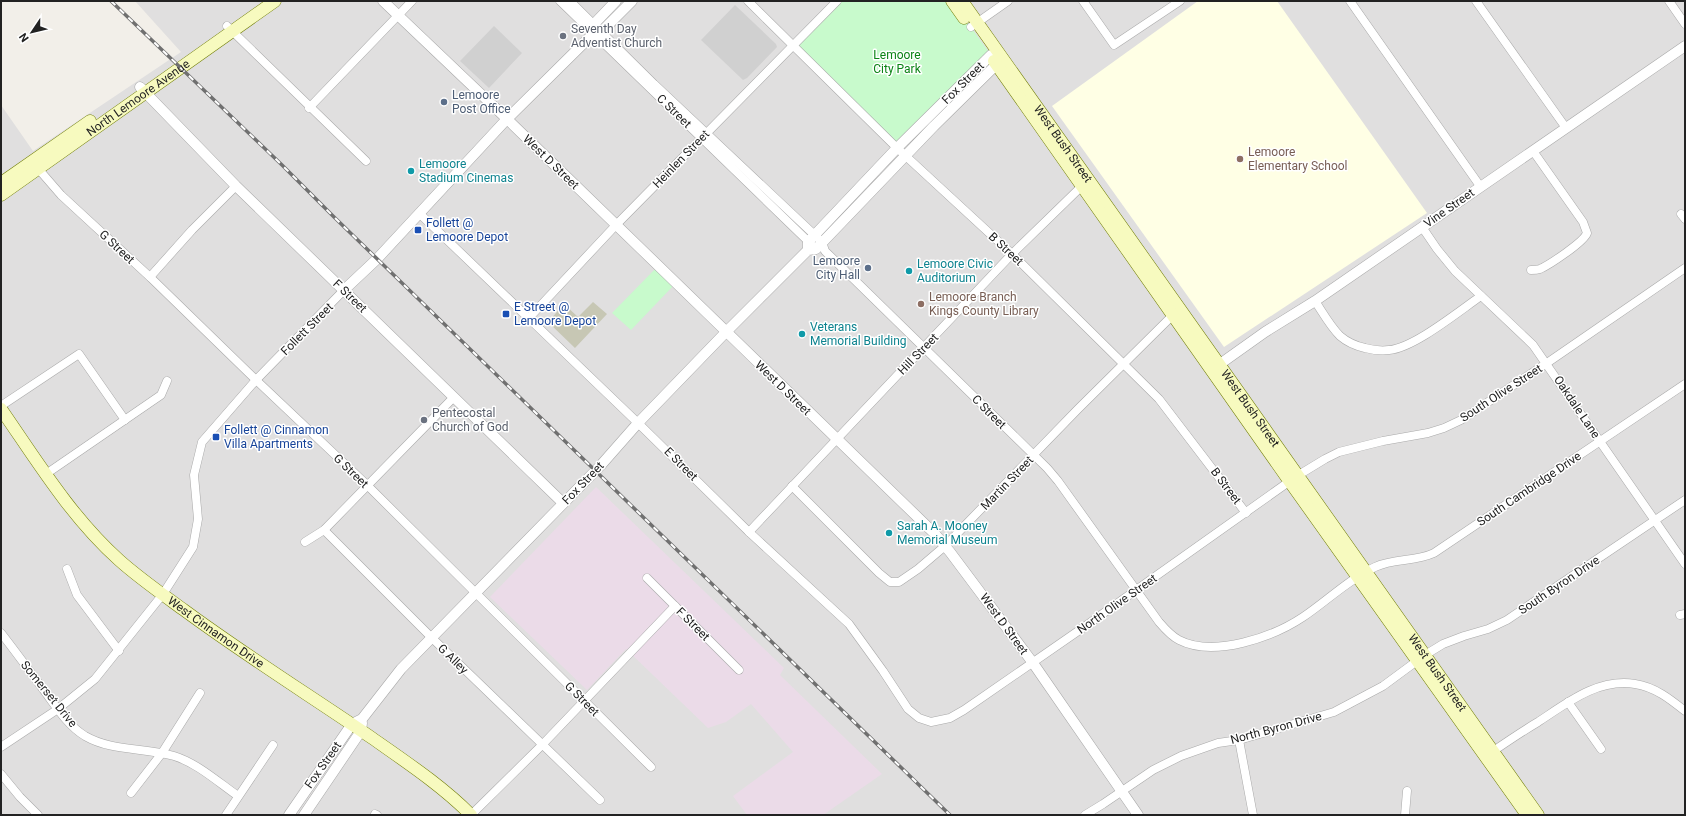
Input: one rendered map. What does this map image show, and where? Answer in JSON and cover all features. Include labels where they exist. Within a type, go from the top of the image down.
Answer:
[{"type":"main road","name":"West Bush Street","points":[[952,1],[974,25]]},
{"type":"main road","name":"West Bush Street","points":[[962,1],[974,25],[996,58],[1421,658],[1534,814]]},
{"type":"main road","name":"North Lemoore Avenue","points":[[1,195],[35,165],[142,90],[181,69],[229,29],[268,2]]},
{"type":"main road","name":"North Lemoore Avenue","points":[[1,183],[35,165]]},
{"type":"main road","name":"West Cinnamon Drive","points":[[1,407],[74,513],[96,538],[120,561],[229,643],[358,725],[422,773],[471,815]]},
{"type":"street","name":"West D Street","points":[[383,1],[508,119],[945,546],[1033,663],[1138,815]]},
{"type":"street","points":[[309,108],[412,1]]},
{"type":"street","name":"C Street","points":[[560,1],[597,30]]},
{"type":"street","name":"C Street","points":[[570,1],[597,30],[654,84],[704,136],[924,348],[1058,481],[1136,590]]},
{"type":"street","name":"Follett Street","points":[[597,30],[616,1]]},
{"type":"street","name":"Follett Street","points":[[1,747],[58,709],[91,683],[119,651],[163,594],[192,546],[198,519],[194,475],[202,442],[222,418],[256,380],[344,290],[377,259],[508,119],[597,30],[632,1]]},
{"type":"street","name":"B Street","points":[[748,1],[905,156],[1012,254],[1159,399],[1246,513]]},
{"type":"street","name":"Heinlen Street","points":[[528,319],[616,225],[837,1]]},
{"type":"street","points":[[974,25],[1008,1]]},
{"type":"street","points":[[1083,1],[1114,45],[1180,1]]},
{"type":"street","points":[[1350,1],[1480,186]]},
{"type":"street","points":[[1476,1],[1566,128]]},
{"type":"street","points":[[1669,1],[1685,24]]},
{"type":"street","points":[[229,29],[309,108],[366,161]]},
{"type":"street","name":"Vine Street","points":[[1216,367],[1265,332],[1315,301],[1685,46]]},
{"type":"street","name":"Fox Street","points":[[816,245],[897,148],[996,58]]},
{"type":"street","name":"Fox Street","points":[[288,815],[401,669],[601,465],[638,423],[726,332],[905,156],[996,58]]},
{"type":"street","name":"F Street","points":[[142,90],[236,186],[453,398],[564,503]]},
{"type":"street","points":[[1531,270],[1541,268],[1564,254],[1583,241],[1587,233],[1583,222],[1533,151]]},
{"type":"street","name":"G Street","points":[[35,165],[62,195],[150,277],[367,485],[651,766]]},
{"type":"street","name":"Hill Street","points":[[749,532],[1012,254],[1085,182]]},
{"type":"street","points":[[150,277],[192,230],[236,186]]},
{"type":"street","name":"E Street","points":[[419,214],[638,423],[749,532],[850,624],[883,671],[904,705],[919,718],[931,722]]},
{"type":"street","name":"Oakdale Lane","points":[[1422,227],[1437,249],[1456,271],[1533,345],[1547,363],[1685,564]]},
{"type":"street","name":"South Olive Street","points":[[1294,479],[1325,459],[1347,450],[1428,433],[1444,428],[1461,420],[1685,268]]},
{"type":"street","points":[[1315,301],[1341,337],[1360,347],[1377,350],[1389,350],[1403,347],[1416,341],[1481,296]]},
{"type":"street","name":"Martin Street","points":[[792,486],[890,582],[900,582],[945,546],[1176,311]]},
{"type":"street","points":[[1,407],[79,354],[125,420]]},
{"type":"street","points":[[46,474],[160,396],[167,381]]},
{"type":"street","name":"South Cambridge Drive","points":[[1136,590],[1159,622],[1179,640],[1193,645],[1215,647],[1261,638],[1303,617],[1362,575],[1383,563],[1418,559],[1434,553],[1685,384]]},
{"type":"street","points":[[305,542],[324,530],[453,398]]},
{"type":"street","name":"North Olive Street","points":[[931,722],[950,718],[959,713],[1033,663],[1294,479]]},
{"type":"street","name":"South Byron Drive","points":[[1421,658],[1452,640],[1482,632],[1500,624],[1685,500]]},
{"type":"street","name":"G Alley","points":[[324,530],[432,638],[600,800]]},
{"type":"street","points":[[67,569],[73,587],[81,601],[119,651]]},
{"type":"street","name":"F Street","points":[[647,578],[739,670]]},
{"type":"street","points":[[471,815],[542,745],[675,606]]},
{"type":"street","name":"Somerset Drive","points":[[1,633],[58,709],[78,731],[99,742],[111,746],[162,753],[181,759],[200,769],[238,796]]},
{"type":"street","name":"North Byron Drive","points":[[1085,815],[1153,770],[1181,756],[1218,743],[1239,740],[1334,712],[1383,686],[1421,658]]},
{"type":"street","points":[[1490,754],[1585,692],[1610,685],[1623,683],[1636,684],[1652,689],[1662,694],[1685,711]]},
{"type":"street","points":[[131,793],[162,753],[200,693]]},
{"type":"street","points":[[1568,702],[1601,749]]},
{"type":"street","name":"Fox Street","points":[[304,815],[358,725]]},
{"type":"street","points":[[1239,740],[1253,815]]},
{"type":"street","points":[[226,815],[273,745]]},
{"type":"street","points":[[1,774],[20,797],[38,815]]},
{"type":"street","points":[[1405,815],[1407,791]]},
{"type":"shaded area","points":[[135,1],[1685,1],[1685,815],[1,815],[1,105],[33,151],[181,52]]},
{"type":"shaded area","name":"Lemoore Elementary School","points":[[1198,1],[1277,1],[1427,213],[1224,347],[1052,106]]},
{"type":"shaded area","points":[[735,5],[776,44],[777,47],[747,78],[743,80],[701,40]]},
{"type":"shaded area","points":[[494,26],[522,53],[489,88],[460,61]]},
{"type":"shaded area","points":[[593,302],[607,314],[575,348],[548,322],[564,304],[578,317]]},
{"type":"shaded area","points":[[596,487],[784,668],[780,675],[882,774],[823,815],[747,815],[733,796],[793,752],[751,704],[726,722],[708,728],[626,649],[587,690],[490,597]]},
{"type":"green space","name":"Lemoore City Park","points":[[837,1],[952,1],[991,55],[897,148],[793,46]]},
{"type":"green space","points":[[658,266],[676,283],[631,330],[612,313]]},
{"type":"railway","points":[[111,1],[282,165],[950,815]]},
{"type":"place","name":"Seventh Day Adventist Church","points":[[563,36]]},
{"type":"place","name":"Lemoore Post Office","points":[[444,102]]},
{"type":"place","name":"Lemoore Elementary School","points":[[1240,159]]},
{"type":"place","name":"Lemoore Stadium Cinemas","points":[[411,171]]},
{"type":"place","name":"Follett @ Lemoore Depot","points":[[418,230]]},
{"type":"place","name":"Lemoore City Hall","points":[[868,268]]},
{"type":"place","name":"Lemoore Civic Auditorium","points":[[909,271]]},
{"type":"place","name":"Lemoore Branch Kings County Library","points":[[921,304]]},
{"type":"place","name":"E Street @ Lemoore Depot","points":[[506,314]]},
{"type":"place","name":"Veterans Memorial Building","points":[[802,334]]},
{"type":"place","name":"Pentecostal Church of God","points":[[424,420]]},
{"type":"place","name":"Follett @ Cinnamon Villa Apartments","points":[[216,437]]},
{"type":"place","name":"Sarah A. Mooney Memorial Museum","points":[[889,533]]}]
